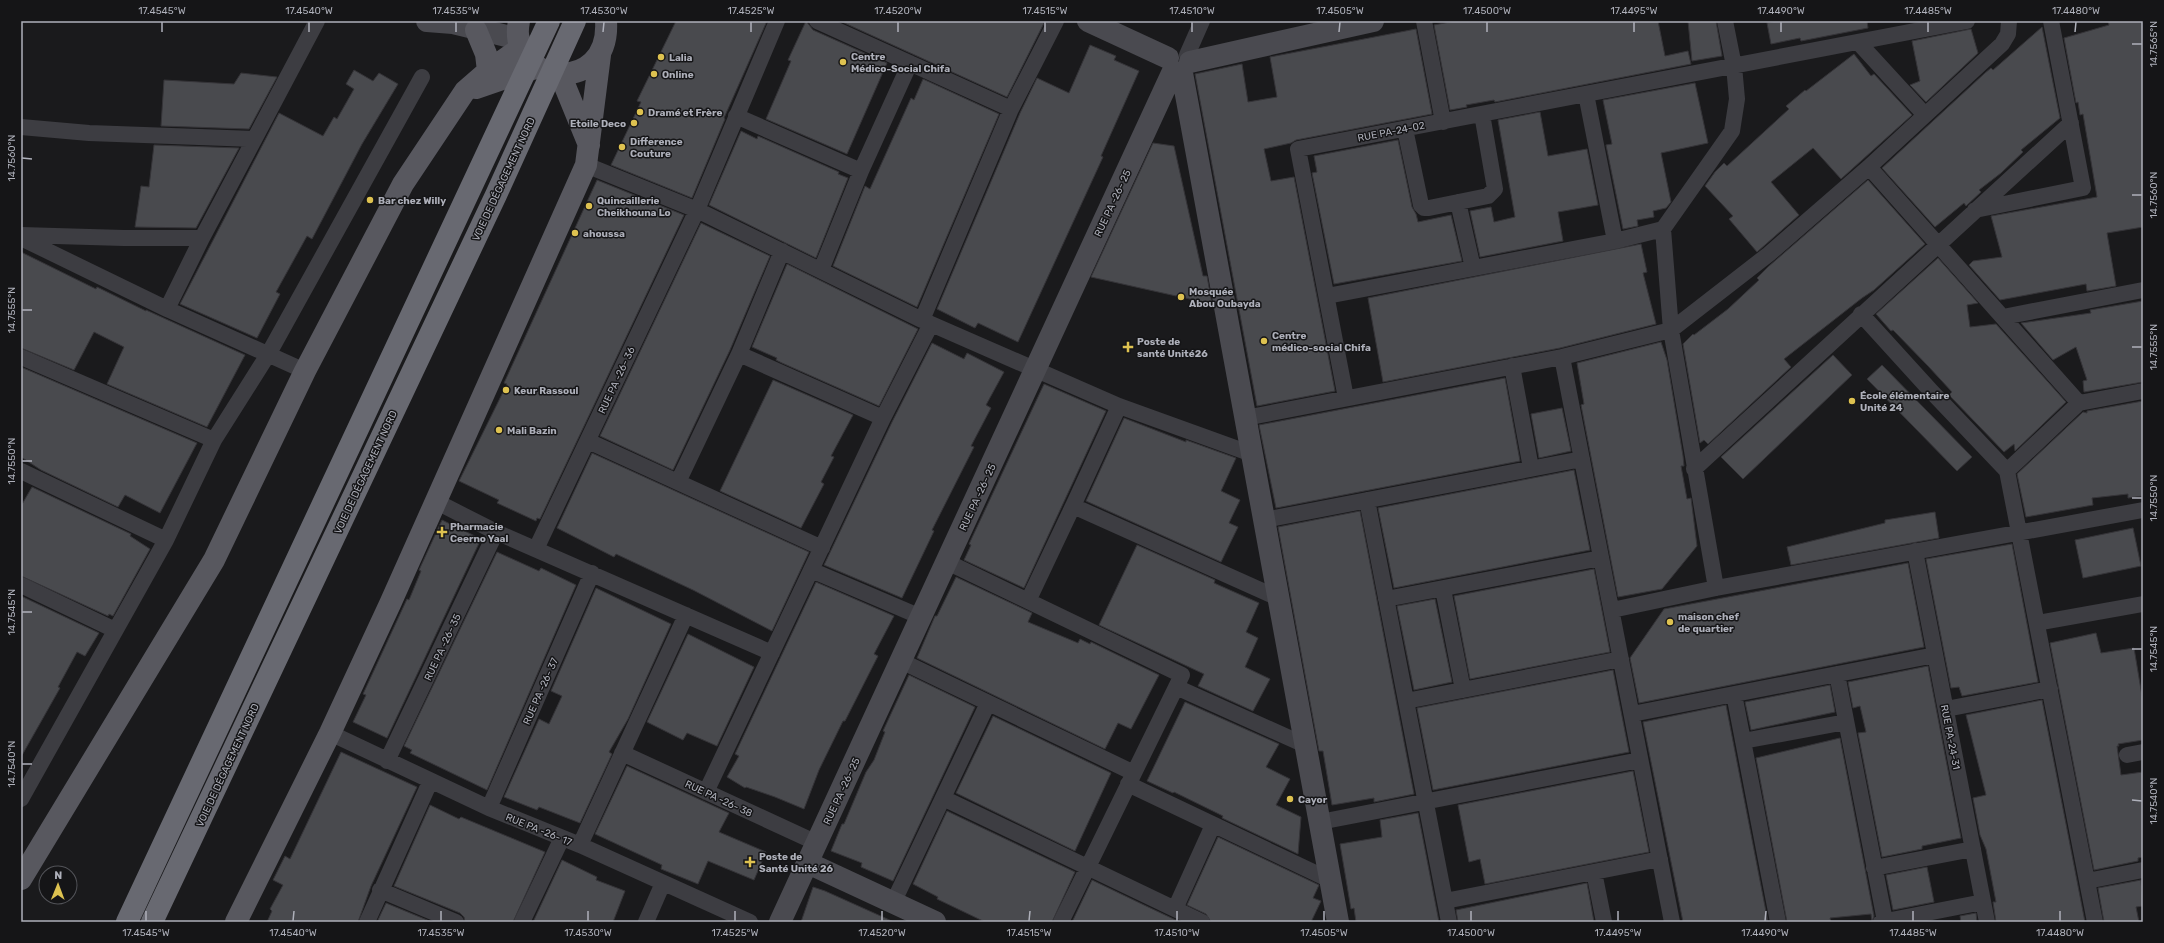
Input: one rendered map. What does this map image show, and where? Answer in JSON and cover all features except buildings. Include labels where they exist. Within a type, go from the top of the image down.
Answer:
[{"type":"highway","points":[[127,922],[548,21]]},
{"type":"highway","name":"VOIE DE DÉGAGEMENT NORD","points":[[152,922],[496,195],[575,21]]},
{"type":"main road","points":[[464,25],[486,54],[488,71]]},
{"type":"main road","points":[[236,922],[330,733],[437,502],[588,155],[600,54],[610,25]]},
{"type":"main road","points":[[21,879],[214,560],[305,371],[404,184],[465,91],[488,71],[520,36],[529,60],[538,67],[560,74],[571,74],[583,70],[600,54]]},
{"type":"main road","points":[[465,91],[538,67]]},
{"type":"main road","points":[[560,74],[588,155]]},
{"type":"street","points":[[167,309],[202,238],[316,21]]},
{"type":"street","points":[[427,21],[464,25],[520,36]]},
{"type":"street","name":"RUE PA -26- 36","points":[[536,549],[696,210],[777,21]]},
{"type":"street","points":[[817,21],[1011,109]]},
{"type":"street","points":[[706,792],[927,322],[1011,109],[1056,21]]},
{"type":"street","points":[[1088,21],[1180,64],[1373,21]]},
{"type":"street","points":[[1202,21],[1180,64],[1338,922]]},
{"type":"street","points":[[1424,21],[1444,122]]},
{"type":"street","points":[[1716,588],[1694,469],[1671,330],[1663,230],[1732,130],[1737,99],[1734,66],[1725,21]]},
{"type":"street","name":"RUE PA-24-02","points":[[1346,398],[1298,149],[1967,21]]},
{"type":"street","points":[[1245,418],[1562,357],[1671,330],[1769,254],[1925,116],[2002,44],[2008,34],[2008,21]]},
{"type":"street","points":[[1975,210],[2083,188],[2051,21]]},
{"type":"street","points":[[1858,42],[1925,116]]},
{"type":"street","points":[[821,270],[861,171],[910,63]]},
{"type":"street","name":"RUE PA -26- 25","points":[[780,922],[1035,370],[1180,64]]},
{"type":"street","points":[[21,799],[114,630],[166,540],[214,440],[269,353],[422,77]]},
{"type":"street","points":[[1586,94],[1615,241]]},
{"type":"street","points":[[1405,129],[1421,205],[1424,208],[1429,208],[1488,196],[1495,189],[1482,114]]},
{"type":"street","points":[[736,116],[861,171]]},
{"type":"street","points":[[1694,469],[1861,314],[2071,123]]},
{"type":"street","points":[[21,127],[89,133],[254,139]]},
{"type":"street","points":[[588,155],[696,210],[927,322],[1118,406],[1252,454]]},
{"type":"street","points":[[1869,167],[2080,403]]},
{"type":"street","points":[[1458,202],[1473,268]]},
{"type":"street","points":[[1326,296],[1615,241],[1663,230]]},
{"type":"street","points":[[21,234],[124,238],[202,238]]},
{"type":"street","points":[[21,238],[167,309],[269,353],[305,371]]},
{"type":"street","points":[[678,482],[739,354],[782,251]]},
{"type":"street","points":[[2003,317],[2143,290]]},
{"type":"street","points":[[1861,314],[2007,471],[2095,922]]},
{"type":"street","points":[[739,354],[883,418]]},
{"type":"street","points":[[21,357],[214,440]]},
{"type":"street","points":[[1562,357],[1672,922]]},
{"type":"street","points":[[1512,366],[1531,468]]},
{"type":"street","points":[[2007,471],[2080,403],[2143,391]]},
{"type":"street","points":[[1028,601],[1118,406]]},
{"type":"street","points":[[588,441],[822,548]]},
{"type":"street","points":[[1264,520],[1582,459]]},
{"type":"street","points":[[22,474],[166,540]]},
{"type":"street","points":[[1367,500],[1449,922]]},
{"type":"street","points":[[437,502],[496,532],[772,653]]},
{"type":"street","points":[[1073,506],[1278,598]]},
{"type":"street","points":[[1612,610],[1716,588],[2143,510]]},
{"type":"street","name":"RUE PA -26- 35","points":[[387,761],[496,532]]},
{"type":"street","name":"RUE PA-24-31","points":[[1915,551],[1987,922]]},
{"type":"street","points":[[1386,600],[1601,558]]},
{"type":"street","points":[[946,562],[1182,675],[1061,922]]},
{"type":"street","points":[[811,570],[921,617]]},
{"type":"street","name":"RUE PA -26- 37","points":[[489,808],[592,573]]},
{"type":"street","points":[[21,585],[114,630]]},
{"type":"street","points":[[1443,589],[1463,690]]},
{"type":"street","points":[[2037,623],[2143,604]]},
{"type":"street","points":[[580,845],[686,615]]},
{"type":"street","points":[[1632,714],[1935,655]]},
{"type":"street","points":[[1406,701],[1621,659]]},
{"type":"street","points":[[901,661],[988,703],[1131,779],[1213,825],[1330,880]]},
{"type":"street","points":[[1837,674],[1883,922],[1983,902]]},
{"type":"street","points":[[1176,687],[1305,745]]},
{"type":"street","points":[[1946,709],[2050,689]]},
{"type":"street","points":[[1734,694],[1778,922]]},
{"type":"street","points":[[893,903],[988,703]]},
{"type":"street","points":[[1743,741],[1846,722]]},
{"type":"street","name":"RUE PA -26- 17","points":[[330,733],[430,782],[580,845],[750,922]]},
{"type":"street","points":[[2127,755],[2143,752]]},
{"type":"street","name":"RUE PA -26- 38","points":[[622,753],[817,843]]},
{"type":"street","points":[[1320,822],[1640,760]]},
{"type":"street","points":[[367,922],[380,890],[430,782]]},
{"type":"street","points":[[943,798],[1202,922]]},
{"type":"street","points":[[1175,909],[1213,825]]},
{"type":"street","points":[[522,922],[562,838]]},
{"type":"street","points":[[1874,868],[1973,849]]},
{"type":"street","points":[[1445,901],[1660,859]]},
{"type":"street","points":[[808,863],[934,922]]},
{"type":"street","points":[[2087,881],[2143,870]]},
{"type":"street","points":[[1594,872],[1604,922]]},
{"type":"street","points":[[646,922],[663,883]]},
{"type":"street","points":[[380,890],[456,922]]},
{"type":"place","name":"Lalia","points":[[661,57]]},
{"type":"place","name":"Centre Médico-Social Chifa","points":[[843,62]]},
{"type":"place","name":"Online","points":[[654,74]]},
{"type":"place","name":"Dramé et Frère","points":[[640,112]]},
{"type":"place","name":"Etoile Deco","points":[[634,123]]},
{"type":"place","name":"Difference Couture","points":[[622,147]]},
{"type":"place","name":"Bar chez Willy","points":[[370,200]]},
{"type":"place","name":"Quincaillerie Cheikhouna Lo","points":[[589,206]]},
{"type":"place","name":"ahoussa","points":[[575,233]]},
{"type":"place","name":"Mosquée Abou Oubayda","points":[[1181,297]]},
{"type":"place","name":"Centre médico-social Chifa","points":[[1264,341]]},
{"type":"place","name":"Poste de santé Unité26","points":[[1128,347]]},
{"type":"place","name":"Keur Rassoul","points":[[506,390]]},
{"type":"place","name":"École élémentaire Unité 24","points":[[1852,401]]},
{"type":"place","name":"Mali Bazin","points":[[499,430]]},
{"type":"place","name":"Pharmacie Ceerno Yaal","points":[[442,532]]},
{"type":"place","name":"maison chef de quartier","points":[[1670,622]]},
{"type":"place","name":"Cayor","points":[[1290,799]]},
{"type":"place","name":"Poste de Santé Unité 26","points":[[750,862]]}]
